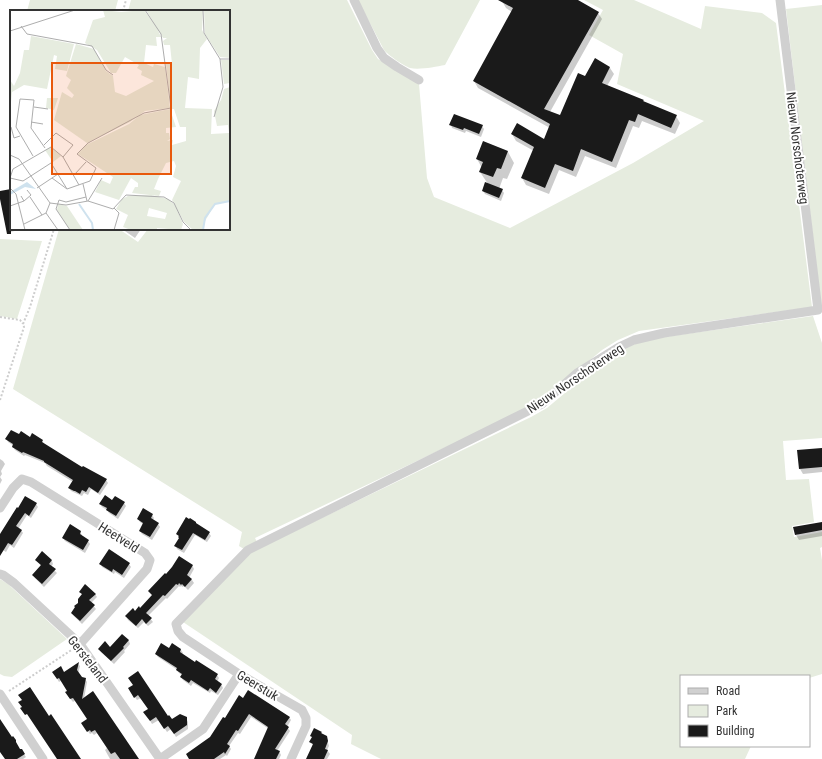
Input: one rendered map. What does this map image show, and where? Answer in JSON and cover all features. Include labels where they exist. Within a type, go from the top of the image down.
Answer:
[{"type":"street","points":[[354,0],[377,48],[384,58],[419,80]]},
{"type":"street","name":"Nieuw Norschoterweg","points":[[176,624],[248,550],[542,404],[577,373],[619,347],[634,340],[664,333],[818,310],[780,0]]},
{"type":"street","name":"Heetveld","points":[[0,508],[13,488],[22,479],[31,482],[145,553],[150,560],[147,569],[80,644]]},
{"type":"street","name":"Gersteland","points":[[0,574],[14,583],[80,644],[160,759]]},
{"type":"street","name":"Geerstuk","points":[[176,624],[178,631],[183,637],[239,674],[302,710],[306,718],[306,726],[291,759]]},
{"type":"street","points":[[160,759],[203,729],[239,674]]},
{"type":"street","points":[[1,695],[43,759]]},
{"type":"path","points":[[123,10],[126,0]]},
{"type":"path","points":[[0,400],[54,230]]},
{"type":"path","points":[[0,317],[20,320],[23,324]]},
{"type":"path","points":[[1,695],[80,644]]},
{"type":"green space","points":[[30,0],[118,0],[115,10],[27,10]]},
{"type":"green space","points":[[131,0],[347,0],[378,59],[419,84],[427,178],[434,197],[510,228],[633,163],[704,121],[617,84],[623,54],[589,35],[603,10],[584,0],[634,0],[701,29],[705,6],[762,13],[776,23],[812,307],[639,331],[618,340],[602,350],[539,403],[255,538],[257,542],[244,549],[239,546],[242,532],[13,389],[59,230],[120,230],[138,242],[147,230],[230,230],[230,10],[128,10]]},
{"type":"green space","points":[[358,0],[480,0],[445,65],[418,69],[410,68],[404,65],[384,50]]},
{"type":"green space","points":[[822,5],[822,313],[786,9]]},
{"type":"green space","points":[[0,239],[42,241],[17,319],[0,316]]},
{"type":"green space","points":[[813,316],[822,343],[822,438],[783,441],[786,480],[809,479],[814,522],[792,526],[794,537],[822,532],[822,547],[820,548],[822,560],[822,674],[810,678],[810,675],[680,675],[680,747],[751,747],[745,759],[381,759],[351,744],[352,735],[183,622],[247,554],[531,417],[547,408],[608,357],[639,342],[657,338]]},
{"type":"green space","points":[[0,579],[8,584],[67,639],[12,677],[0,674]]},
{"type":"building","points":[[498,0],[578,0],[599,12],[544,109],[560,115],[578,73],[585,76],[595,58],[610,67],[602,83],[677,115],[671,128],[638,114],[635,122],[629,120],[612,162],[581,149],[573,171],[555,164],[545,188],[521,178],[534,147],[511,134],[517,123],[544,139],[550,124],[473,81],[513,8]]},
{"type":"building","points":[[454,114],[483,125],[479,134],[464,128],[463,130],[449,125]]},
{"type":"building","points":[[483,141],[508,151],[501,169],[497,168],[493,177],[479,172],[483,162],[476,159]]},
{"type":"building","points":[[485,182],[503,189],[499,198],[482,191]]},
{"type":"building","points":[[10,189],[11,234],[7,234],[0,199],[0,191]]},
{"type":"building","points":[[11,430],[19,434],[21,431],[30,437],[32,433],[43,440],[42,442],[82,467],[83,466],[107,479],[98,493],[89,487],[86,492],[82,490],[80,494],[68,488],[73,480],[44,461],[23,452],[22,453],[12,447],[13,444],[5,439]]},
{"type":"building","points":[[822,448],[822,467],[799,469],[797,450]]},
{"type":"building","points":[[105,495],[112,500],[115,496],[125,502],[116,516],[106,510],[107,508],[99,504]]},
{"type":"building","points":[[25,496],[37,503],[29,516],[25,513],[16,526],[22,530],[12,545],[8,543],[0,556],[0,534]]},
{"type":"building","points":[[143,508],[153,514],[151,518],[159,523],[150,537],[139,531],[143,523],[137,519]]},
{"type":"building","points":[[186,517],[189,519],[190,518],[210,532],[205,540],[193,533],[182,550],[174,546],[179,538],[176,534]]},
{"type":"building","points":[[822,522],[822,530],[795,535],[793,527]]},
{"type":"building","points":[[70,524],[81,531],[80,534],[89,540],[83,550],[62,538]]},
{"type":"building","points":[[109,549],[130,563],[122,575],[113,569],[112,572],[99,564]]},
{"type":"building","points":[[42,551],[52,560],[49,564],[56,569],[42,584],[32,575],[41,565],[35,560]]},
{"type":"building","points":[[179,556],[193,565],[187,575],[192,579],[185,587],[179,583],[178,585],[176,584],[146,613],[152,618],[146,624],[142,619],[136,626],[125,616],[133,608],[135,611],[139,606],[140,608],[152,595],[148,591],[165,573],[166,574]]},
{"type":"building","points":[[85,584],[96,594],[89,600],[95,605],[80,621],[71,613],[75,607],[74,606],[78,603],[78,599],[82,594],[79,592]]},
{"type":"building","points":[[122,634],[129,640],[123,647],[124,648],[111,661],[98,649],[105,641],[110,647]]},
{"type":"building","points":[[161,643],[169,648],[172,643],[181,649],[180,652],[218,674],[215,679],[222,684],[216,693],[210,688],[208,691],[191,680],[189,683],[180,677],[182,674],[176,670],[177,668],[155,654]]},
{"type":"building","points":[[79,662],[77,670],[82,677],[86,678],[82,699],[93,691],[139,759],[120,759],[115,752],[111,754],[95,730],[91,732],[90,730],[87,732],[81,723],[87,719],[73,698],[70,699],[65,692],[67,691],[59,678],[57,679],[52,672],[61,666],[64,672]]},
{"type":"building","points":[[138,671],[168,716],[169,715],[172,719],[180,714],[187,717],[187,725],[174,734],[168,726],[164,729],[156,717],[150,721],[143,712],[148,709],[138,695],[134,698],[128,688],[133,685],[128,678]]},
{"type":"building","points":[[30,687],[49,716],[51,714],[81,759],[57,759],[27,714],[25,715],[20,708],[22,707],[18,702],[22,700],[18,695]]},
{"type":"building","points":[[248,690],[290,717],[285,724],[289,727],[275,749],[280,751],[276,759],[254,759],[268,727],[249,714],[227,744],[230,746],[225,754],[224,752],[214,759],[189,759],[186,754],[210,737],[223,717],[225,718],[239,695],[243,698]]},
{"type":"building","points":[[0,719],[25,754],[17,759],[5,759],[0,752]]},
{"type":"building","points":[[314,728],[327,736],[328,741],[325,749],[328,750],[324,759],[306,759],[313,744],[309,742]]}]
